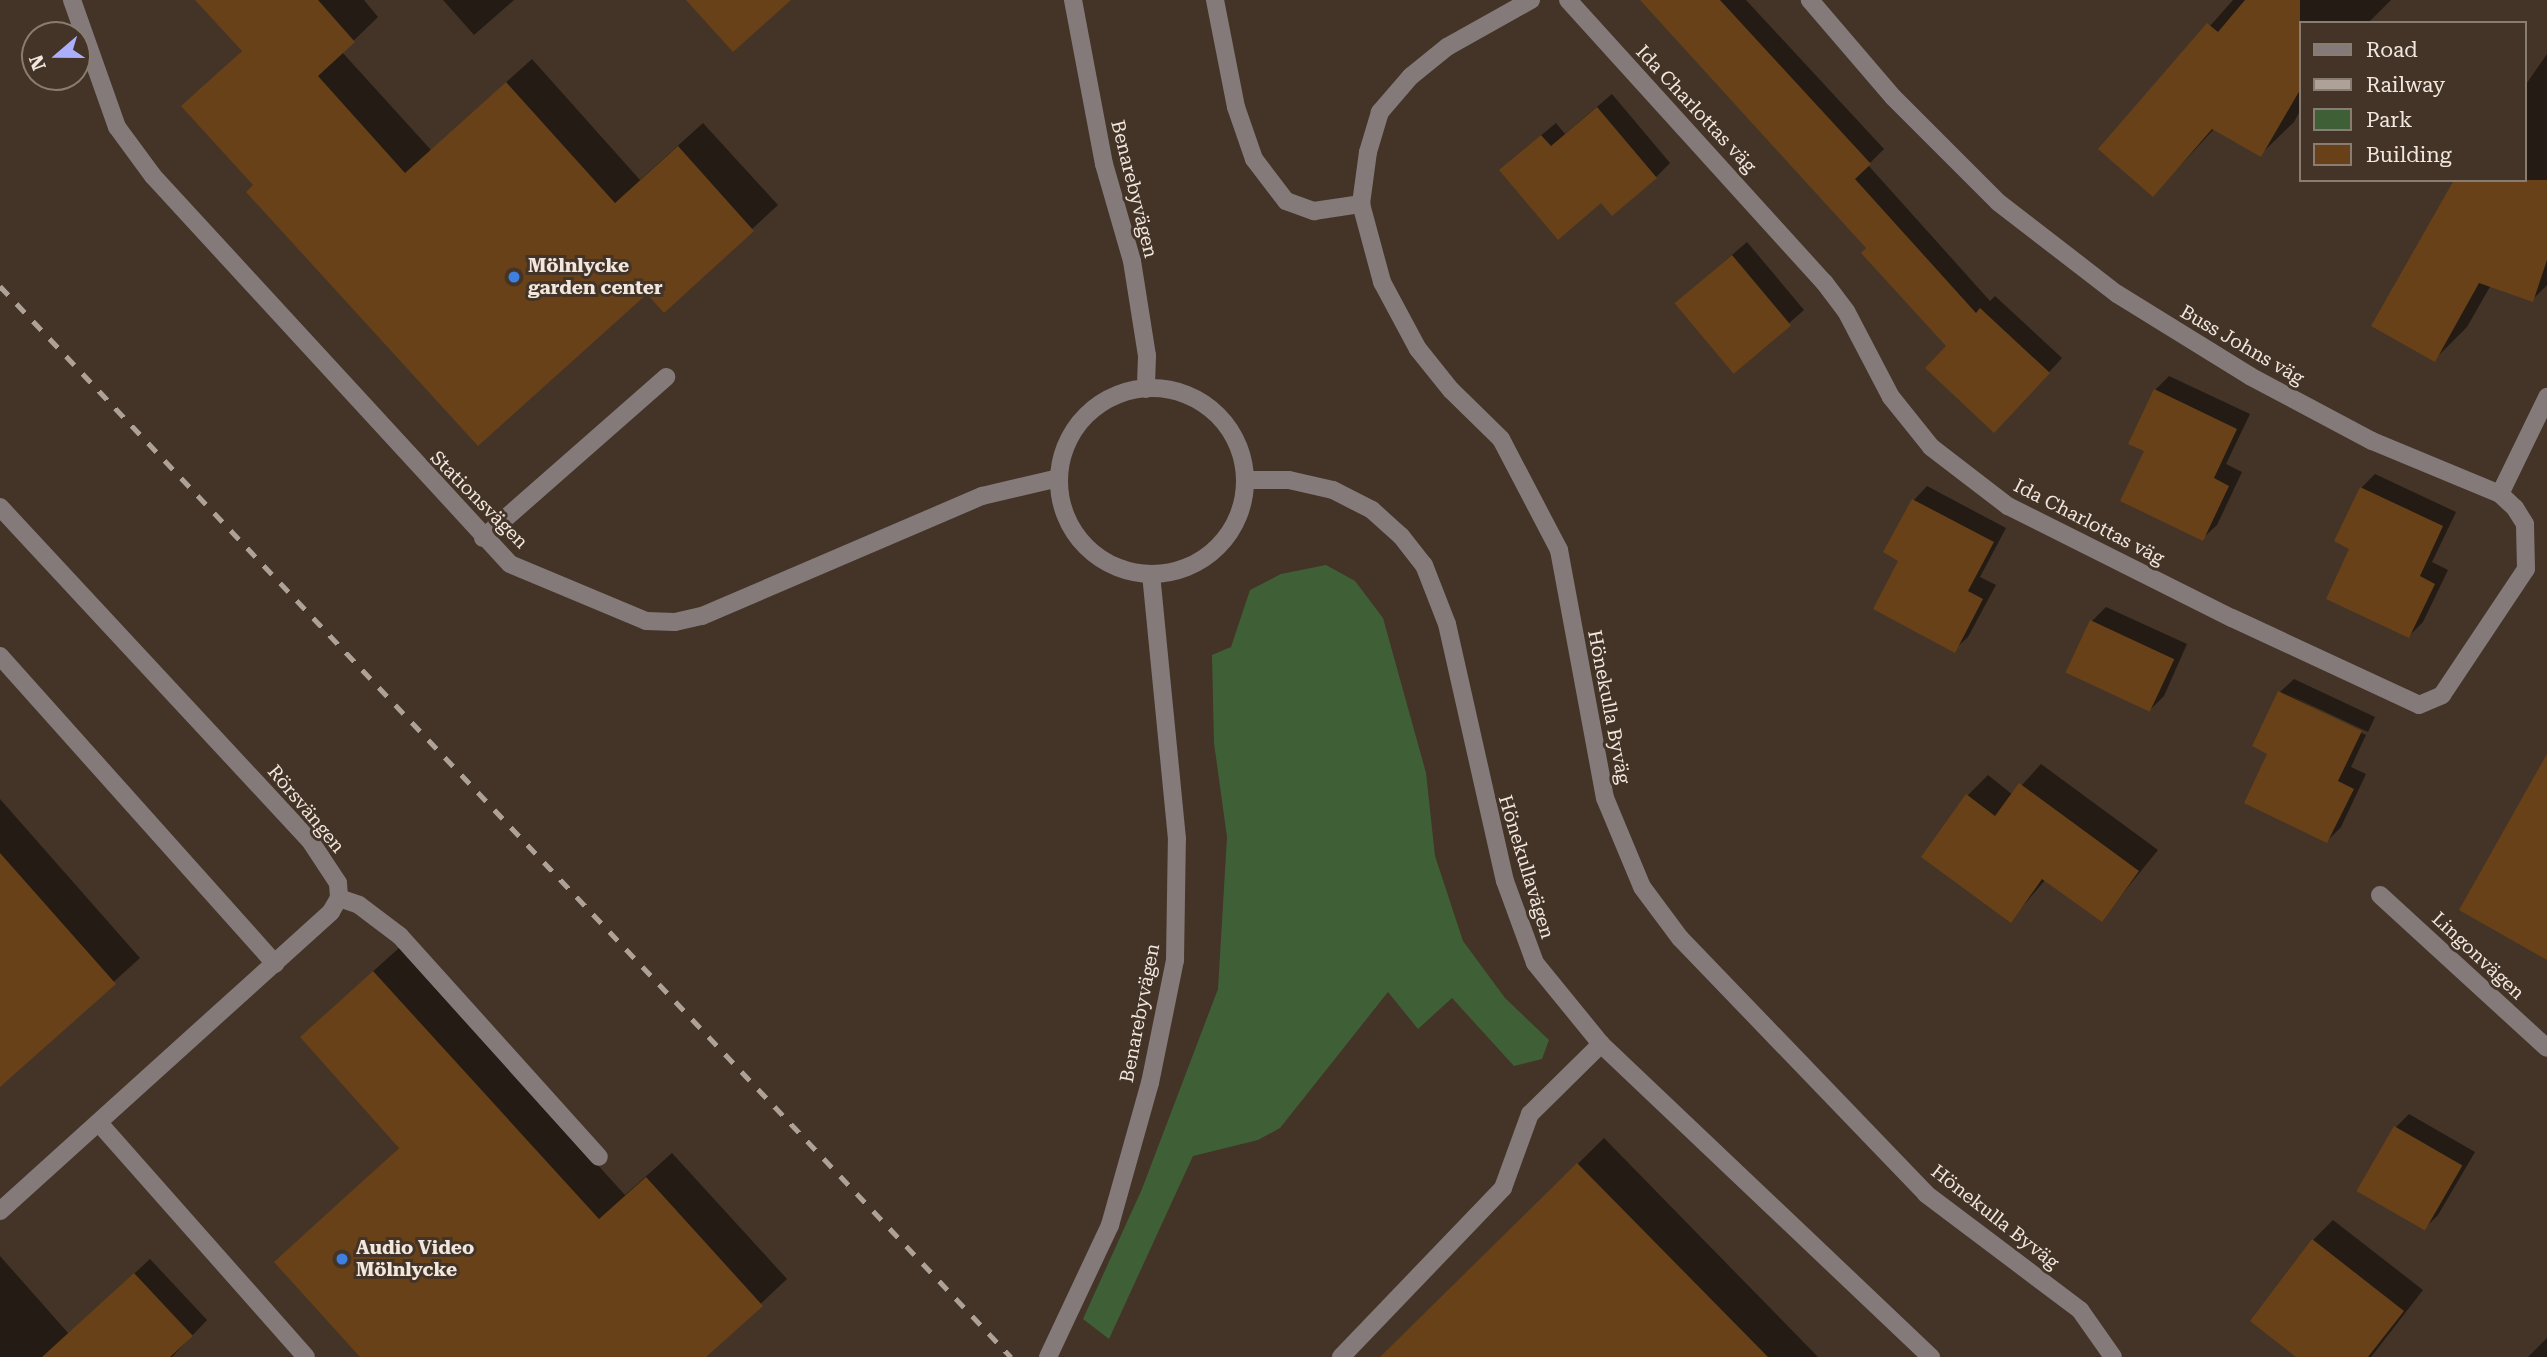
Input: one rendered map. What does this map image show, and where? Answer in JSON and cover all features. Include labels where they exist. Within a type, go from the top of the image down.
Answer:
[{"type":"street","name":"Stationsvägen","points":[[72,0],[117,127],[153,176],[510,564],[576,594],[646,621],[676,622],[702,617],[982,496],[1059,478]]},
{"type":"street","name":"Benarebyvägen","points":[[1073,0],[1104,164],[1132,261],[1147,356],[1146,389]]},
{"type":"street","points":[[1215,0],[1236,107],[1254,159],[1286,201],[1314,211],[1362,204]]},
{"type":"street","name":"Hönekulla Byväg","points":[[1531,0],[1447,47],[1411,76],[1380,112],[1368,152],[1362,204],[1382,282],[1418,349],[1451,390],[1501,439],[1559,550],[1605,797],[1642,887],[1680,938],[1926,1194],[2080,1310],[2113,1357]]},
{"type":"street","name":"Ida Charlottas väg","points":[[1568,0],[1824,282],[1846,311],[1891,397],[1931,447],[2008,506],[2419,705]]},
{"type":"street","name":"Buss Johns väg","points":[[1810,0],[1893,97],[1998,202],[2117,294],[2204,350],[2372,441],[2500,494],[2525,524],[2526,569],[2442,695],[2419,705]]},
{"type":"street","points":[[484,538],[666,377]]},
{"type":"street","points":[[1146,389],[1184,394],[1215,413],[1237,444],[1245,480],[1238,517],[1217,547],[1187,568],[1151,574],[1115,566],[1085,545],[1065,515],[1059,478],[1066,445],[1085,417],[1114,397],[1146,389]]},
{"type":"street","points":[[2500,494],[2547,397]]},
{"type":"street","name":"Hönekullavägen","points":[[1245,480],[1289,480],[1332,490],[1372,510],[1401,536],[1424,565],[1447,624],[1485,806],[1518,929],[1535,963],[1601,1044],[1931,1357]]},
{"type":"street","name":"Rörsvängen","points":[[0,507],[309,839],[338,883],[339,898]]},
{"type":"street","name":"Benarebyvägen","points":[[1048,1357],[1110,1225],[1150,1083],[1175,960],[1177,839],[1151,574]]},
{"type":"street","points":[[0,656],[275,964]]},
{"type":"street","name":"Lingonvägen","points":[[2380,895],[2547,1048]]},
{"type":"street","points":[[0,1211],[275,964],[331,912],[339,898],[359,905],[400,936],[599,1157]]},
{"type":"street","points":[[1342,1357],[1503,1188],[1530,1114],[1601,1044]]},
{"type":"street","points":[[99,1123],[306,1357]]},
{"type":"green space","points":[[1326,565],[1355,581],[1383,618],[1426,773],[1435,856],[1463,941],[1505,998],[1549,1040],[1542,1059],[1514,1066],[1452,998],[1418,1029],[1388,992],[1280,1128],[1258,1140],[1193,1156],[1109,1339],[1083,1319],[1142,1189],[1218,989],[1227,837],[1214,743],[1212,655],[1231,647],[1250,590],[1281,574]]},
{"type":"building","name":"Mölnlycke garden center","points":[[195,0],[318,0],[355,42],[318,76],[405,173],[506,82],[615,203],[678,146],[754,231],[664,313],[647,294],[478,446],[246,192],[253,185],[181,106],[242,51]]},
{"type":"building","points":[[686,0],[791,0],[733,52]]},
{"type":"building","points":[[1640,0],[1720,0],[1871,164],[1855,179],[1976,313],[1980,308],[2050,373],[1994,433],[1925,368],[1946,346],[1861,253],[1866,248]]},
{"type":"building","points":[[2245,0],[2300,0],[2298,93],[2261,157],[2212,129],[2153,197],[2098,149],[2207,23],[2218,32]]},
{"type":"building","points":[[1597,107],[1657,178],[1612,216],[1601,203],[1558,240],[1499,170],[1541,135],[1551,146]]},
{"type":"building","points":[[2547,180],[2547,260],[2533,302],[2479,283],[2435,362],[2371,326],[2453,182]]},
{"type":"building","points":[[1732,255],[1791,325],[1734,374],[1675,303]]},
{"type":"building","points":[[2154,389],[2237,429],[2214,478],[2229,486],[2203,541],[2120,501],[2144,451],[2128,444]]},
{"type":"building","points":[[2360,487],[2443,526],[2420,576],[2435,584],[2409,638],[2326,599],[2349,549],[2334,541]]},
{"type":"building","points":[[1912,499],[1994,542],[1968,591],[1983,599],[1955,653],[1873,609],[1898,561],[1883,552]]},
{"type":"building","points":[[2090,620],[2174,659],[2150,712],[2065,673]]},
{"type":"building","points":[[2278,691],[2362,731],[2338,781],[2354,789],[2327,843],[2244,803],[2267,754],[2252,746]]},
{"type":"building","points":[[2547,754],[2547,960],[2459,910]]},
{"type":"building","points":[[2019,783],[2139,871],[2102,922],[2042,879],[2011,923],[1921,857],[1966,794],[1995,816]]},
{"type":"building","points":[[0,853],[116,984],[0,1087]]},
{"type":"building","points":[[373,971],[599,1219],[646,1177],[763,1306],[706,1357],[360,1357],[274,1262],[399,1148],[300,1037]]},
{"type":"building","points":[[2394,1126],[2462,1166],[2425,1230],[2356,1191]]},
{"type":"building","points":[[1577,1163],[1768,1357],[1380,1357]]},
{"type":"building","points":[[2312,1239],[2404,1311],[2368,1357],[2296,1357],[2250,1321]]},
{"type":"building","points":[[134,1273],[193,1336],[170,1357],[42,1357]]},
{"type":"railway","points":[[0,286],[1011,1357]]},
{"type":"place","name":"Mölnlycke garden center","points":[[514,277]]},
{"type":"place","name":"Audio Video Mölnlycke","points":[[342,1259]]}]
